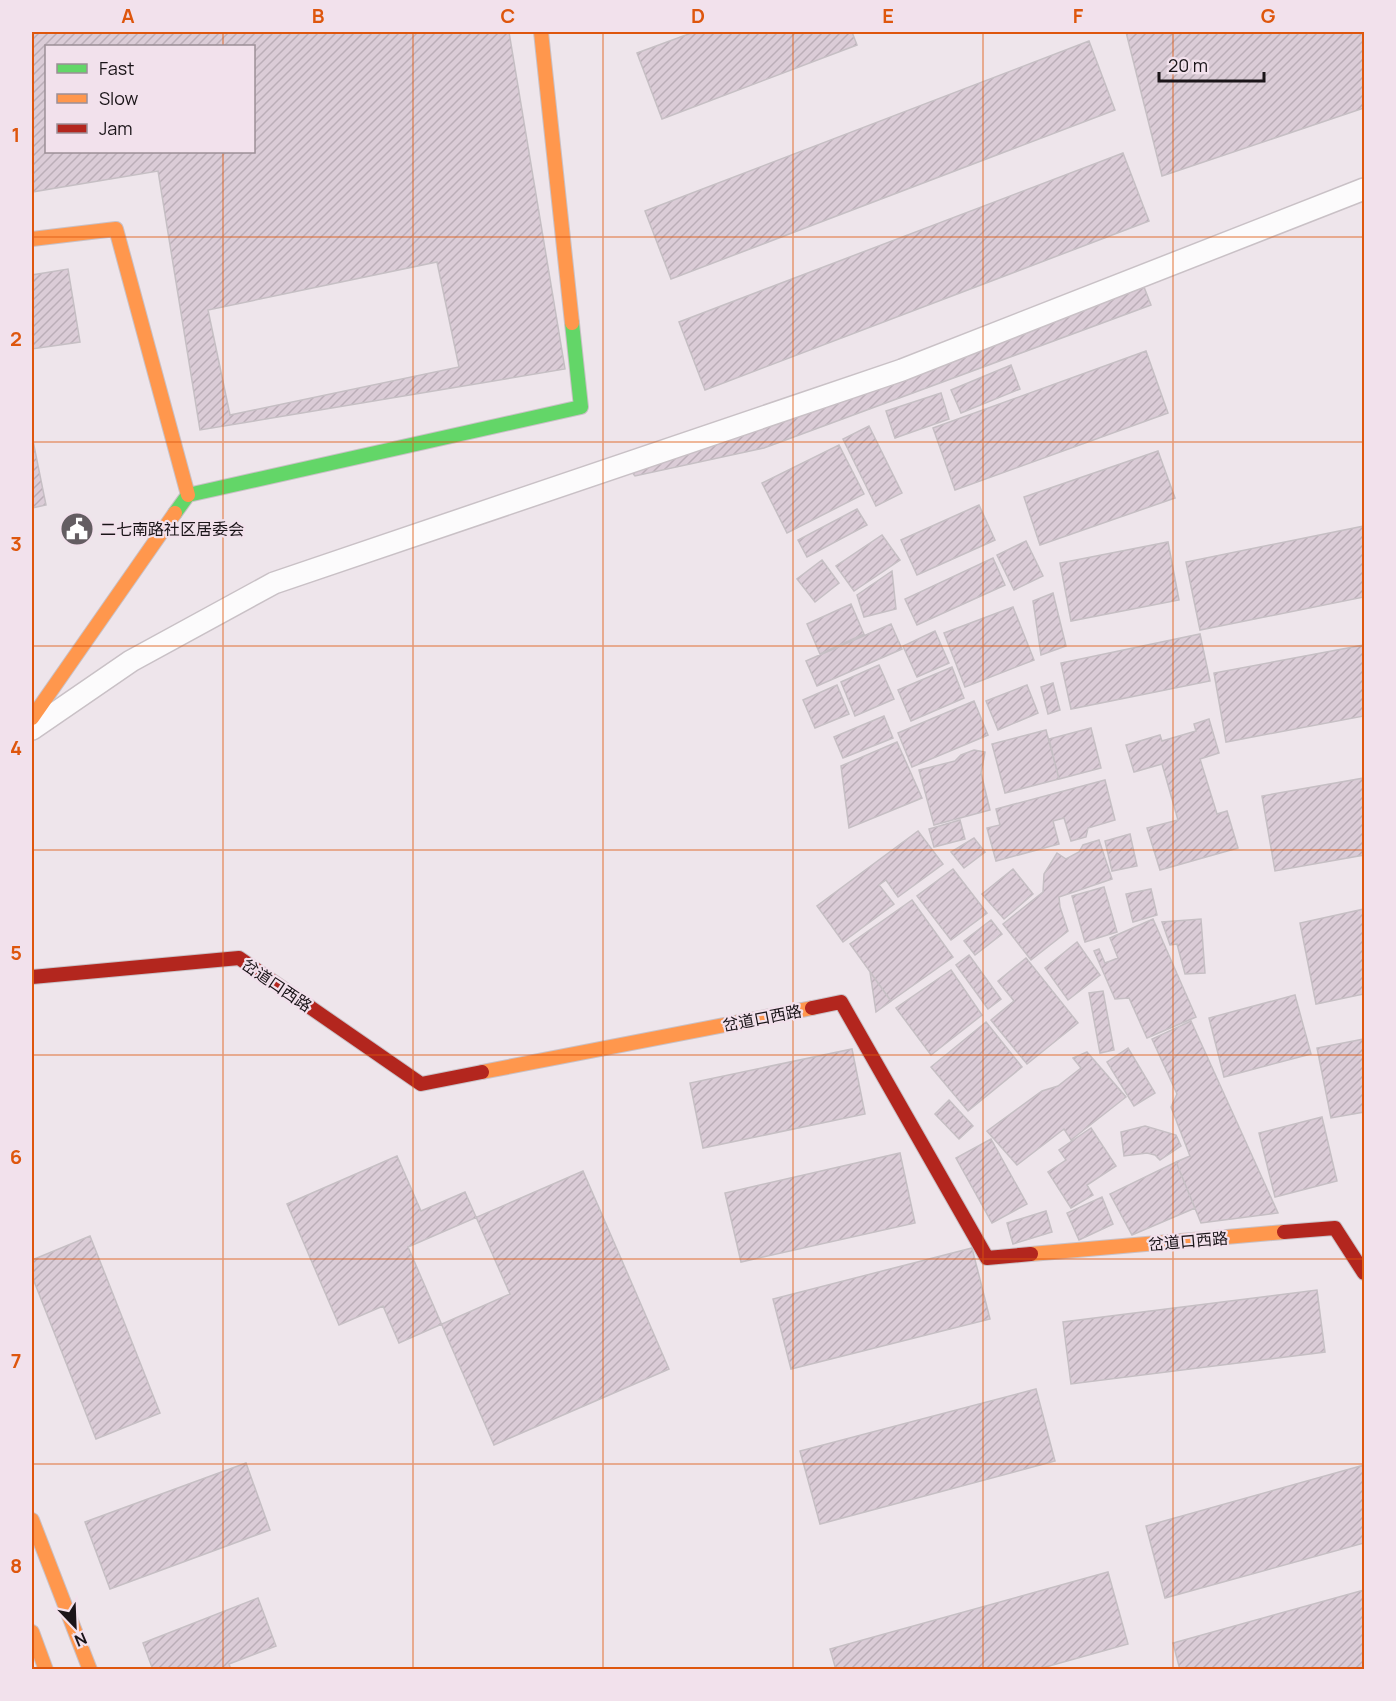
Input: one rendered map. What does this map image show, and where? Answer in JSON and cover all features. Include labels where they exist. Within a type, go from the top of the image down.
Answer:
[{"type":"street","points":[[32,718],[189,495],[581,407],[542,32]]},
{"type":"street","points":[[32,239],[116,229],[189,495]]},
{"type":"street","name":"岔道口西路","points":[[32,977],[239,958],[421,1084],[841,1002],[987,1258],[1335,1228],[1365,1273]]},
{"type":"street","points":[[32,1520],[90,1670]]},
{"type":"street","points":[[32,1632],[46,1670]]},
{"type":"lane","points":[[32,730],[131,661],[274,583],[902,370],[1365,189]]},
{"type":"building","points":[[32,32],[509,32],[565,369],[200,430],[158,171],[32,192]]},
{"type":"building","points":[[694,32],[852,32],[857,45],[662,119],[637,53]]},
{"type":"building","points":[[1126,32],[1364,32],[1364,108],[1162,176]]},
{"type":"building","points":[[1089,41],[1115,110],[671,279],[645,211]]},
{"type":"building","points":[[1123,153],[1149,221],[705,390],[679,322]]},
{"type":"building","points":[[437,262],[459,367],[230,415],[208,310]]},
{"type":"building","points":[[68,269],[80,342],[32,349],[32,275]]},
{"type":"building","points":[[1144,287],[1151,305],[764,448],[635,476],[630,470]]},
{"type":"building","points":[[1146,351],[1168,413],[955,490],[933,428]]},
{"type":"building","points":[[1011,365],[1020,389],[961,413],[951,390]]},
{"type":"building","points":[[941,393],[949,419],[895,438],[886,411]]},
{"type":"building","points":[[869,426],[902,493],[876,506],[843,439]]},
{"type":"building","points":[[32,436],[46,505],[32,508]]},
{"type":"building","points":[[839,445],[864,494],[787,533],[762,483]]},
{"type":"building","points":[[1158,451],[1175,498],[1040,545],[1024,497]]},
{"type":"building","points":[[979,505],[995,540],[917,575],[901,540]]},
{"type":"building","points":[[857,509],[867,525],[807,557],[798,540]]},
{"type":"building","points":[[1364,526],[1364,597],[1200,630],[1186,562]]},
{"type":"building","points":[[882,535],[900,560],[854,591],[836,566]]},
{"type":"building","points":[[1026,541],[1043,576],[1014,590],[997,555]]},
{"type":"building","points":[[1168,542],[1179,600],[1071,621],[1060,563]]},
{"type":"building","points":[[993,558],[1005,585],[917,625],[905,599]]},
{"type":"building","points":[[822,560],[839,583],[815,602],[797,579]]},
{"type":"building","points":[[892,571],[896,609],[864,617],[857,595]]},
{"type":"building","points":[[1053,593],[1066,646],[1041,655],[1033,601]]},
{"type":"building","points":[[851,604],[864,634],[820,654],[807,624]]},
{"type":"building","points":[[1013,607],[1034,660],[965,687],[944,633]]},
{"type":"building","points":[[891,624],[902,649],[817,686],[806,661]]},
{"type":"building","points":[[935,631],[949,663],[917,677],[903,646]]},
{"type":"building","points":[[1200,634],[1210,681],[1071,709],[1061,663]]},
{"type":"building","points":[[1364,645],[1364,716],[1226,742],[1214,673]]},
{"type":"building","points":[[879,665],[894,699],[855,716],[841,682]]},
{"type":"building","points":[[952,667],[964,698],[911,721],[898,690]]},
{"type":"building","points":[[1053,683],[1060,710],[1048,714],[1041,687]]},
{"type":"building","points":[[837,685],[849,714],[815,728],[803,700]]},
{"type":"building","points":[[1027,685],[1038,713],[998,730],[986,701]]},
{"type":"building","points":[[974,701],[988,735],[912,767],[898,733]]},
{"type":"building","points":[[884,716],[893,738],[843,758],[834,737]]},
{"type":"building","points":[[1209,719],[1219,753],[1200,759],[1217,814],[1227,811],[1238,848],[1160,870],[1147,828],[1178,820],[1162,764],[1134,772],[1126,745],[1160,735],[1162,741],[1196,731],[1194,724]]},
{"type":"building","points":[[1091,728],[1101,768],[1059,779],[1049,739]]},
{"type":"building","points":[[1046,730],[1059,779],[1005,793],[992,744]]},
{"type":"building","points":[[897,742],[922,798],[849,828],[841,766]]},
{"type":"building","points":[[974,750],[985,752],[981,773],[990,810],[934,825],[919,770],[955,761],[961,755]]},
{"type":"building","points":[[1364,778],[1364,855],[1275,871],[1262,796]]},
{"type":"building","points":[[1105,780],[1115,820],[1088,828],[1086,837],[1071,841],[1064,818],[1053,821],[1059,844],[996,861],[987,828],[1000,825],[996,809]]},
{"type":"building","points":[[960,820],[965,839],[934,847],[929,829]]},
{"type":"building","points":[[918,831],[943,864],[898,897],[886,880],[879,885],[894,904],[843,942],[817,906]]},
{"type":"building","points":[[1130,834],[1137,866],[1112,871],[1105,841]]},
{"type":"building","points":[[974,838],[985,852],[964,868],[951,852]]},
{"type":"building","points":[[1099,840],[1112,879],[1059,897],[1068,931],[1031,960],[1003,924],[1043,892],[1044,874],[1057,853],[1066,859],[1079,852],[1083,845]]},
{"type":"building","points":[[953,869],[987,913],[951,940],[917,896]]},
{"type":"building","points":[[1013,869],[1033,894],[1004,919],[982,894]]},
{"type":"building","points":[[1104,887],[1117,932],[1085,942],[1072,896]]},
{"type":"building","points":[[1151,889],[1157,915],[1133,922],[1126,894]]},
{"type":"building","points":[[912,900],[953,957],[891,1001],[850,944]]},
{"type":"building","points":[[1364,909],[1364,994],[1316,1004],[1300,923]]},
{"type":"building","points":[[1153,919],[1196,1017],[1147,1038],[1129,998],[1115,999],[1094,951],[1099,949],[1105,963],[1118,958],[1110,938]]},
{"type":"building","points":[[1201,919],[1205,973],[1185,974],[1177,944],[1170,945],[1162,922]]},
{"type":"building","points":[[991,920],[1002,934],[975,955],[964,941]]},
{"type":"building","points":[[1077,942],[1100,975],[1068,1000],[1045,968]]},
{"type":"building","points":[[969,955],[1001,999],[988,1009],[956,965]]},
{"type":"building","points":[[1026,958],[1078,1023],[1027,1064],[991,1020],[1014,1001],[998,981]]},
{"type":"building","points":[[951,970],[982,1015],[931,1055],[896,1008]]},
{"type":"building","points":[[870,972],[891,1001],[876,1012]]},
{"type":"building","points":[[1103,991],[1114,1050],[1100,1053],[1089,993]]},
{"type":"building","points":[[1295,995],[1311,1054],[1224,1077],[1209,1018]]},
{"type":"building","points":[[1191,1021],[1278,1213],[1201,1223],[1176,1162],[1190,1156],[1171,1107],[1177,1094],[1152,1039]]},
{"type":"building","points":[[986,1022],[1022,1067],[968,1111],[931,1067]]},
{"type":"building","points":[[1364,1039],[1364,1112],[1331,1118],[1317,1048]]},
{"type":"building","points":[[1128,1048],[1155,1093],[1134,1106],[1107,1062]]},
{"type":"building","points":[[852,1049],[865,1114],[703,1148],[690,1083]]},
{"type":"building","points":[[1087,1052],[1126,1097],[1071,1140],[1064,1129],[1017,1165],[987,1131],[1042,1091],[1058,1086],[1081,1068],[1073,1058]]},
{"type":"building","points":[[949,1100],[973,1126],[959,1139],[935,1114]]},
{"type":"building","points":[[1322,1117],[1337,1181],[1275,1197],[1259,1133]]},
{"type":"building","points":[[1145,1126],[1176,1135],[1181,1146],[1160,1160],[1155,1155],[1147,1153],[1124,1156],[1121,1132]]},
{"type":"building","points":[[1091,1128],[1116,1166],[1087,1185],[1093,1195],[1071,1208],[1048,1172],[1066,1160],[1059,1150]]},
{"type":"building","points":[[991,1139],[1027,1204],[992,1223],[956,1158]]},
{"type":"building","points":[[900,1153],[915,1223],[741,1262],[725,1193]]},
{"type":"building","points":[[397,1156],[421,1211],[465,1192],[510,1294],[399,1343],[383,1306],[339,1325],[287,1204]]},
{"type":"building","points":[[1176,1162],[1195,1208],[1132,1235],[1110,1194]]},
{"type":"building","points":[[583,1171],[669,1369],[494,1445],[408,1247]]},
{"type":"building","points":[[1102,1197],[1113,1224],[1079,1240],[1067,1213]]},
{"type":"building","points":[[1046,1211],[1052,1232],[1013,1244],[1007,1223]]},
{"type":"building","points":[[90,1236],[160,1413],[96,1439],[32,1276],[32,1260]]},
{"type":"building","points":[[972,1248],[990,1319],[791,1369],[773,1299]]},
{"type":"building","points":[[1317,1290],[1325,1352],[1071,1384],[1063,1322]]},
{"type":"building","points":[[1036,1389],[1055,1461],[820,1524],[800,1451]]},
{"type":"building","points":[[246,1463],[270,1530],[110,1589],[85,1522]]},
{"type":"building","points":[[1364,1465],[1364,1543],[1165,1598],[1146,1526]]},
{"type":"building","points":[[1108,1572],[1128,1644],[1035,1670],[836,1670],[830,1649]]},
{"type":"building","points":[[1364,1590],[1364,1667],[1356,1670],[1180,1670],[1173,1643]]},
{"type":"building","points":[[258,1598],[276,1646],[229,1664],[231,1670],[153,1670],[143,1643]]},
{"type":"traffic: fast","points":[[175,513],[188,495],[581,407],[572,323]]},
{"type":"traffic: slow","points":[[541,32],[572,323]]},
{"type":"traffic: slow","points":[[32,239],[116,229],[188,495]]},
{"type":"traffic: slow","points":[[32,718],[175,513]]},
{"type":"traffic: slow","points":[[482,1072],[812,1008]]},
{"type":"traffic: slow","points":[[1031,1254],[1284,1232]]},
{"type":"traffic: slow","points":[[32,1520],[90,1670]]},
{"type":"traffic: slow","points":[[32,1632],[46,1670]]},
{"type":"traffic: jam","points":[[32,977],[239,958],[421,1084],[482,1072]]},
{"type":"traffic: jam","points":[[812,1008],[841,1002],[987,1258],[1031,1254]]},
{"type":"traffic: jam","points":[[1284,1232],[1335,1228],[1364,1273]]},
{"type":"place","name":"二七南路社区居委会","points":[[77,529]]}]
